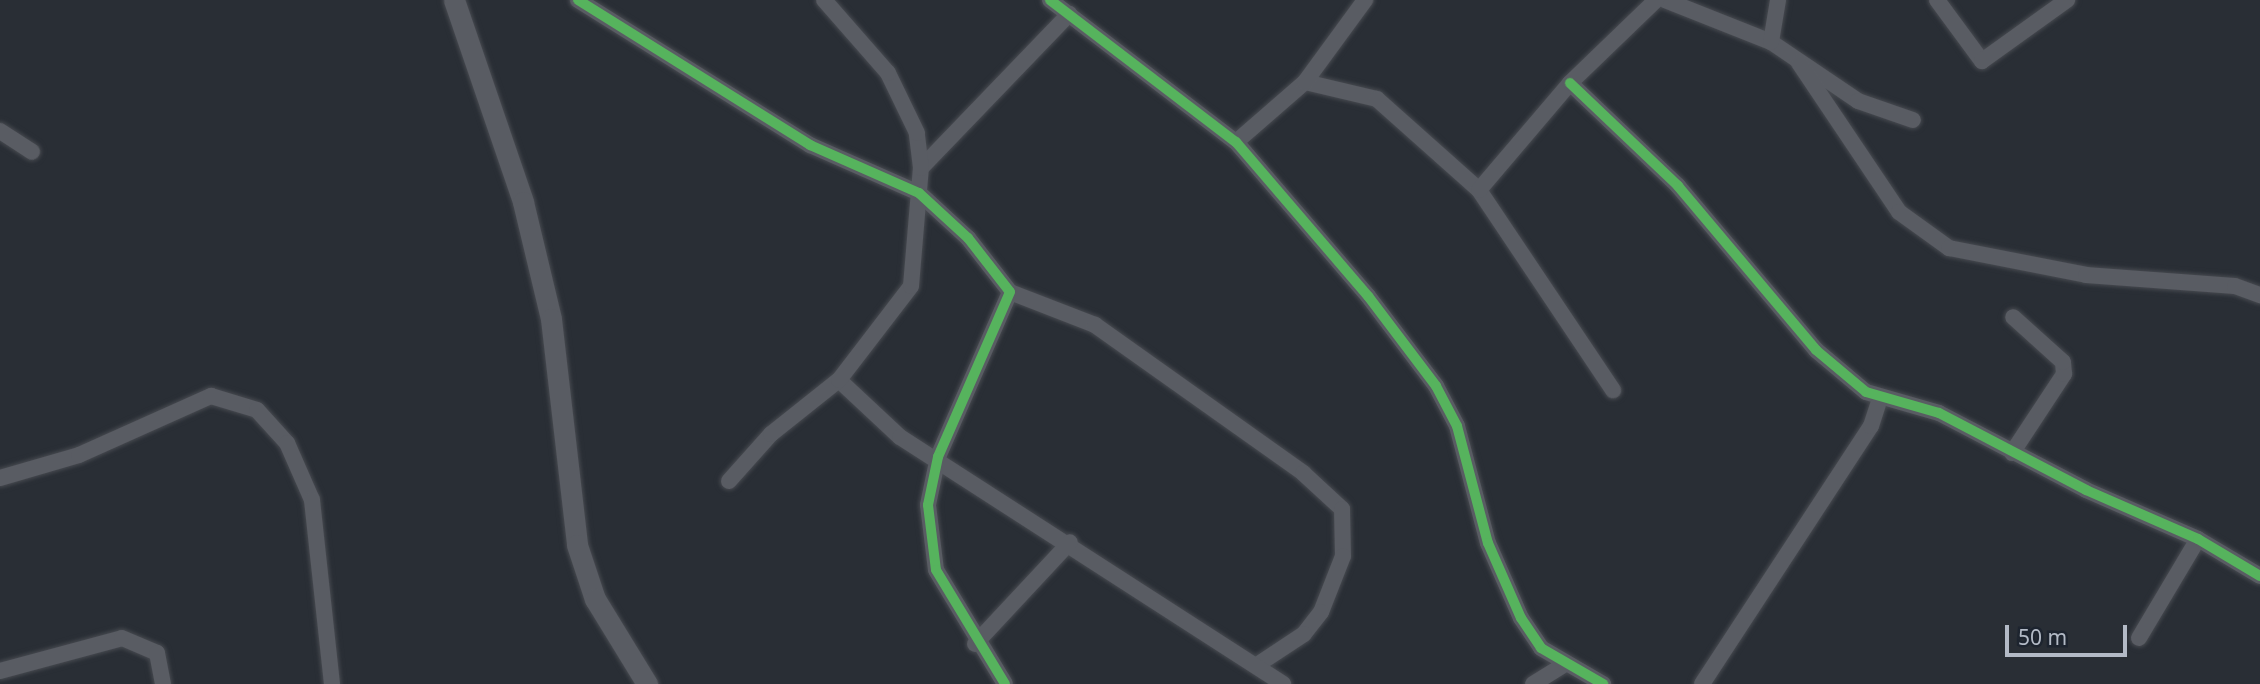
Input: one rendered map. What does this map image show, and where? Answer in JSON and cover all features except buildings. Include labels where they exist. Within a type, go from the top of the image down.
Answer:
[{"type":"street","points":[[454,0],[523,202],[551,319],[576,545],[595,599],[647,684]]},
{"type":"street","points":[[578,0],[810,145],[919,193],[968,238],[1010,292],[1095,326],[1303,473],[1342,509],[1343,555],[1321,612],[1304,634],[1257,665]]},
{"type":"street","points":[[729,481],[781,424],[839,380],[911,286],[921,168],[905,99],[824,0]]},
{"type":"street","points":[[1050,0],[1237,142],[1436,386],[1457,426],[1509,598],[1541,648],[1564,665],[1603,684]]},
{"type":"street","points":[[1237,142],[1305,82],[1365,0]]},
{"type":"street","points":[[1479,190],[1570,83],[1656,0]]},
{"type":"street","points":[[1665,0],[1771,42],[1799,63],[1887,116],[1913,120]]},
{"type":"street","points":[[1771,42],[1778,0]]},
{"type":"street","points":[[1937,0],[1982,61],[2067,0]]},
{"type":"street","points":[[921,168],[1069,14]]},
{"type":"street","points":[[1799,63],[1899,212],[1949,248],[2086,275],[2235,286],[2260,295]]},
{"type":"street","points":[[1305,82],[1377,99],[1479,190],[1613,390]]},
{"type":"street","points":[[1570,83],[1678,186],[1816,350],[1880,399],[1939,413],[2012,453],[2198,539],[2260,576]]},
{"type":"street","points":[[0,131],[32,152]]},
{"type":"street","points":[[1005,684],[975,644],[936,570],[928,505],[938,457],[1010,292]]},
{"type":"street","points":[[2012,453],[2064,374],[2063,362],[2013,317]]},
{"type":"street","points":[[839,380],[900,436],[938,457],[1070,542],[1283,684]]},
{"type":"street","points":[[0,478],[79,455],[211,396],[257,411],[287,443],[312,500],[332,684]]},
{"type":"street","points":[[1702,684],[1871,426],[1880,399]]},
{"type":"street","points":[[2139,638],[2198,539]]},
{"type":"street","points":[[975,644],[1070,542]]},
{"type":"street","points":[[0,671],[122,638],[157,653],[163,684]]},
{"type":"street","points":[[1533,684],[1564,665]]},
{"type":"cycle path","points":[[578,0],[810,145],[919,193],[968,238],[1010,292],[938,457],[928,505],[936,570],[1005,684]]},
{"type":"cycle path","points":[[1050,0],[1236,142],[1368,296],[1436,386],[1457,426],[1488,543],[1521,618],[1541,648],[1603,684]]},
{"type":"cycle path","points":[[1570,83],[1678,186],[1816,350],[1866,392],[1939,413],[2086,490],[2198,539],[2260,576]]}]
